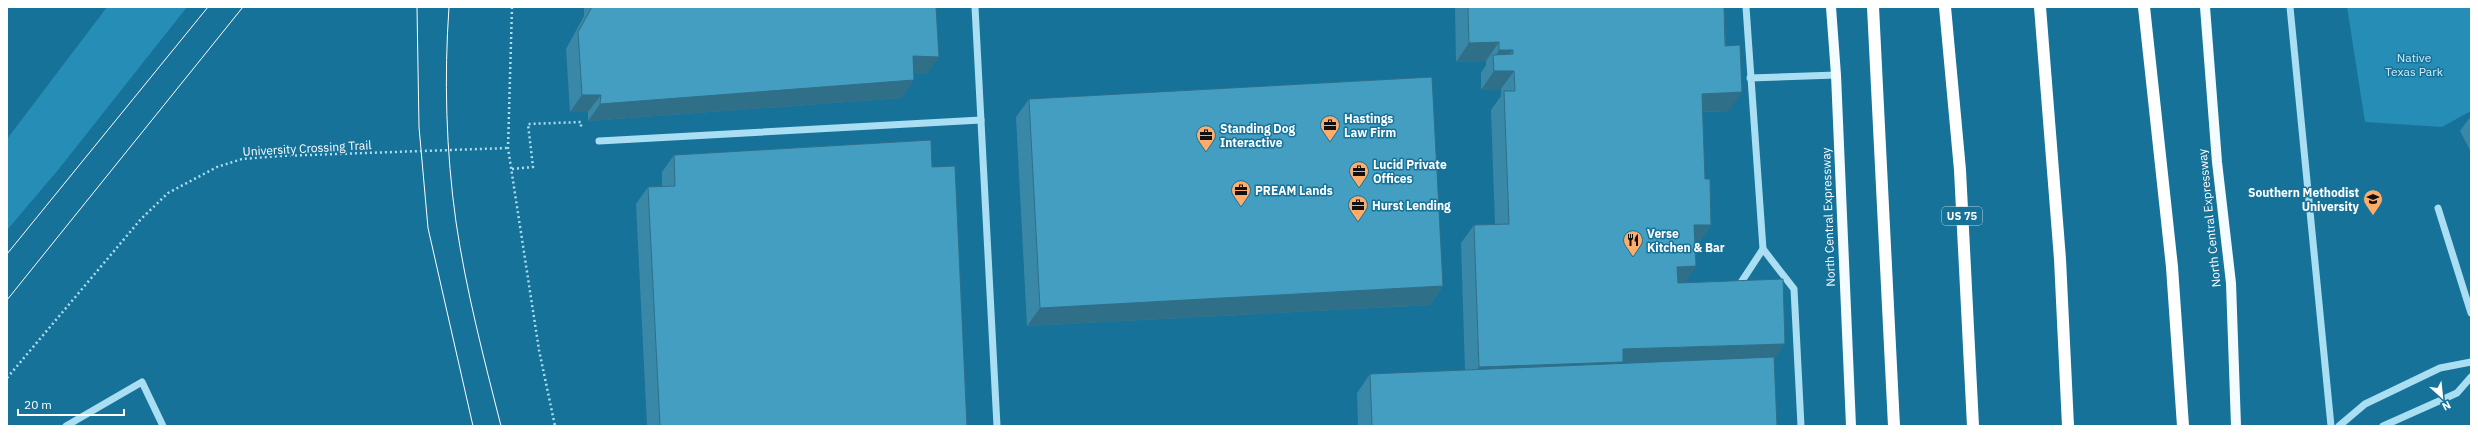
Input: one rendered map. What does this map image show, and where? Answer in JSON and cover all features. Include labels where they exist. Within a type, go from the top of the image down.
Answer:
[{"type":"highway","points":[[1873,7],[1894,426]]},
{"type":"highway","name":"US 75","points":[[1945,7],[1960,170],[1973,426]]},
{"type":"highway","points":[[2040,7],[2060,259],[2068,426]]},
{"type":"highway","points":[[2144,7],[2172,267],[2183,426]]},
{"type":"main road","name":"North Central Expressway","points":[[1831,7],[1836,75],[1851,426]]},
{"type":"main road","name":"North Central Expressway","points":[[2205,7],[2217,162],[2230,283],[2236,426]]},
{"type":"lane","points":[[975,7],[997,426]]},
{"type":"lane","points":[[1746,7],[1763,248],[1794,289],[1801,426]]},
{"type":"lane","points":[[2290,7],[2331,426]]},
{"type":"lane","points":[[1750,78],[1836,75]]},
{"type":"lane","points":[[599,142],[981,120]]},
{"type":"lane","points":[[2438,208],[2471,313]]},
{"type":"lane","points":[[1738,293],[1738,288],[1763,248]]},
{"type":"lane","points":[[2339,426],[2365,404],[2440,368],[2471,362]]},
{"type":"lane","points":[[2383,426],[2457,393],[2471,377]]},
{"type":"lane","points":[[66,426],[142,382],[163,426]]},
{"type":"path","points":[[512,7],[508,148],[539,350],[555,426]]},
{"type":"path","points":[[512,169],[533,167],[528,124],[581,122],[581,129]]},
{"type":"path","name":"University Crossing Trail","points":[[7,378],[141,219],[168,193],[217,167],[242,159],[280,156],[508,148]]},
{"type":"green space","points":[[107,7],[187,7],[58,170],[7,230],[7,139]]},
{"type":"green space","name":"Native Texas Park","points":[[2347,7],[2471,7],[2471,111],[2442,127],[2365,122]]},
{"type":"building","points":[[592,7],[936,7],[939,57],[913,56],[914,80],[600,104],[601,95],[582,95],[578,32]]},
{"type":"building","points":[[1468,7],[1724,7],[1725,46],[1740,45],[1742,92],[1702,94],[1705,179],[1710,179],[1711,225],[1694,225],[1696,266],[1677,267],[1678,283],[1783,279],[1785,344],[1623,349],[1623,362],[1479,367],[1474,225],[1509,224],[1504,91],[1515,91],[1514,71],[1494,71],[1493,55],[1513,54],[1513,50],[1499,50],[1499,42],[1469,43]]},
{"type":"building","points":[[1432,77],[1443,286],[1040,308],[1029,99]]},
{"type":"building","points":[[931,140],[932,167],[955,166],[967,426],[660,426],[648,187],[675,186],[674,155]]},
{"type":"building","points":[[1774,357],[1777,426],[1372,426],[1370,374]]},
{"type":"tram line","points":[[7,254],[208,7]]},
{"type":"tram line","points":[[7,300],[243,7]]},
{"type":"tram line","points":[[417,7],[419,127],[428,228],[473,426]]},
{"type":"tram line","points":[[449,7],[446,88],[450,168],[456,222],[470,299],[501,426]]},
{"type":"place","name":"Hastings Law Firm","points":[[1330,142]]},
{"type":"place","name":"Standing Dog Interactive","points":[[1206,152]]},
{"type":"place","name":"Lucid Private Offices","points":[[1359,188]]},
{"type":"place","name":"PREAM Lands","points":[[1241,207]]},
{"type":"place","name":"Southern Methodist University","points":[[2373,216]]},
{"type":"place","name":"Hurst Lending","points":[[1358,222]]},
{"type":"place","name":"Verse Kitchen & Bar","points":[[1633,257]]}]
